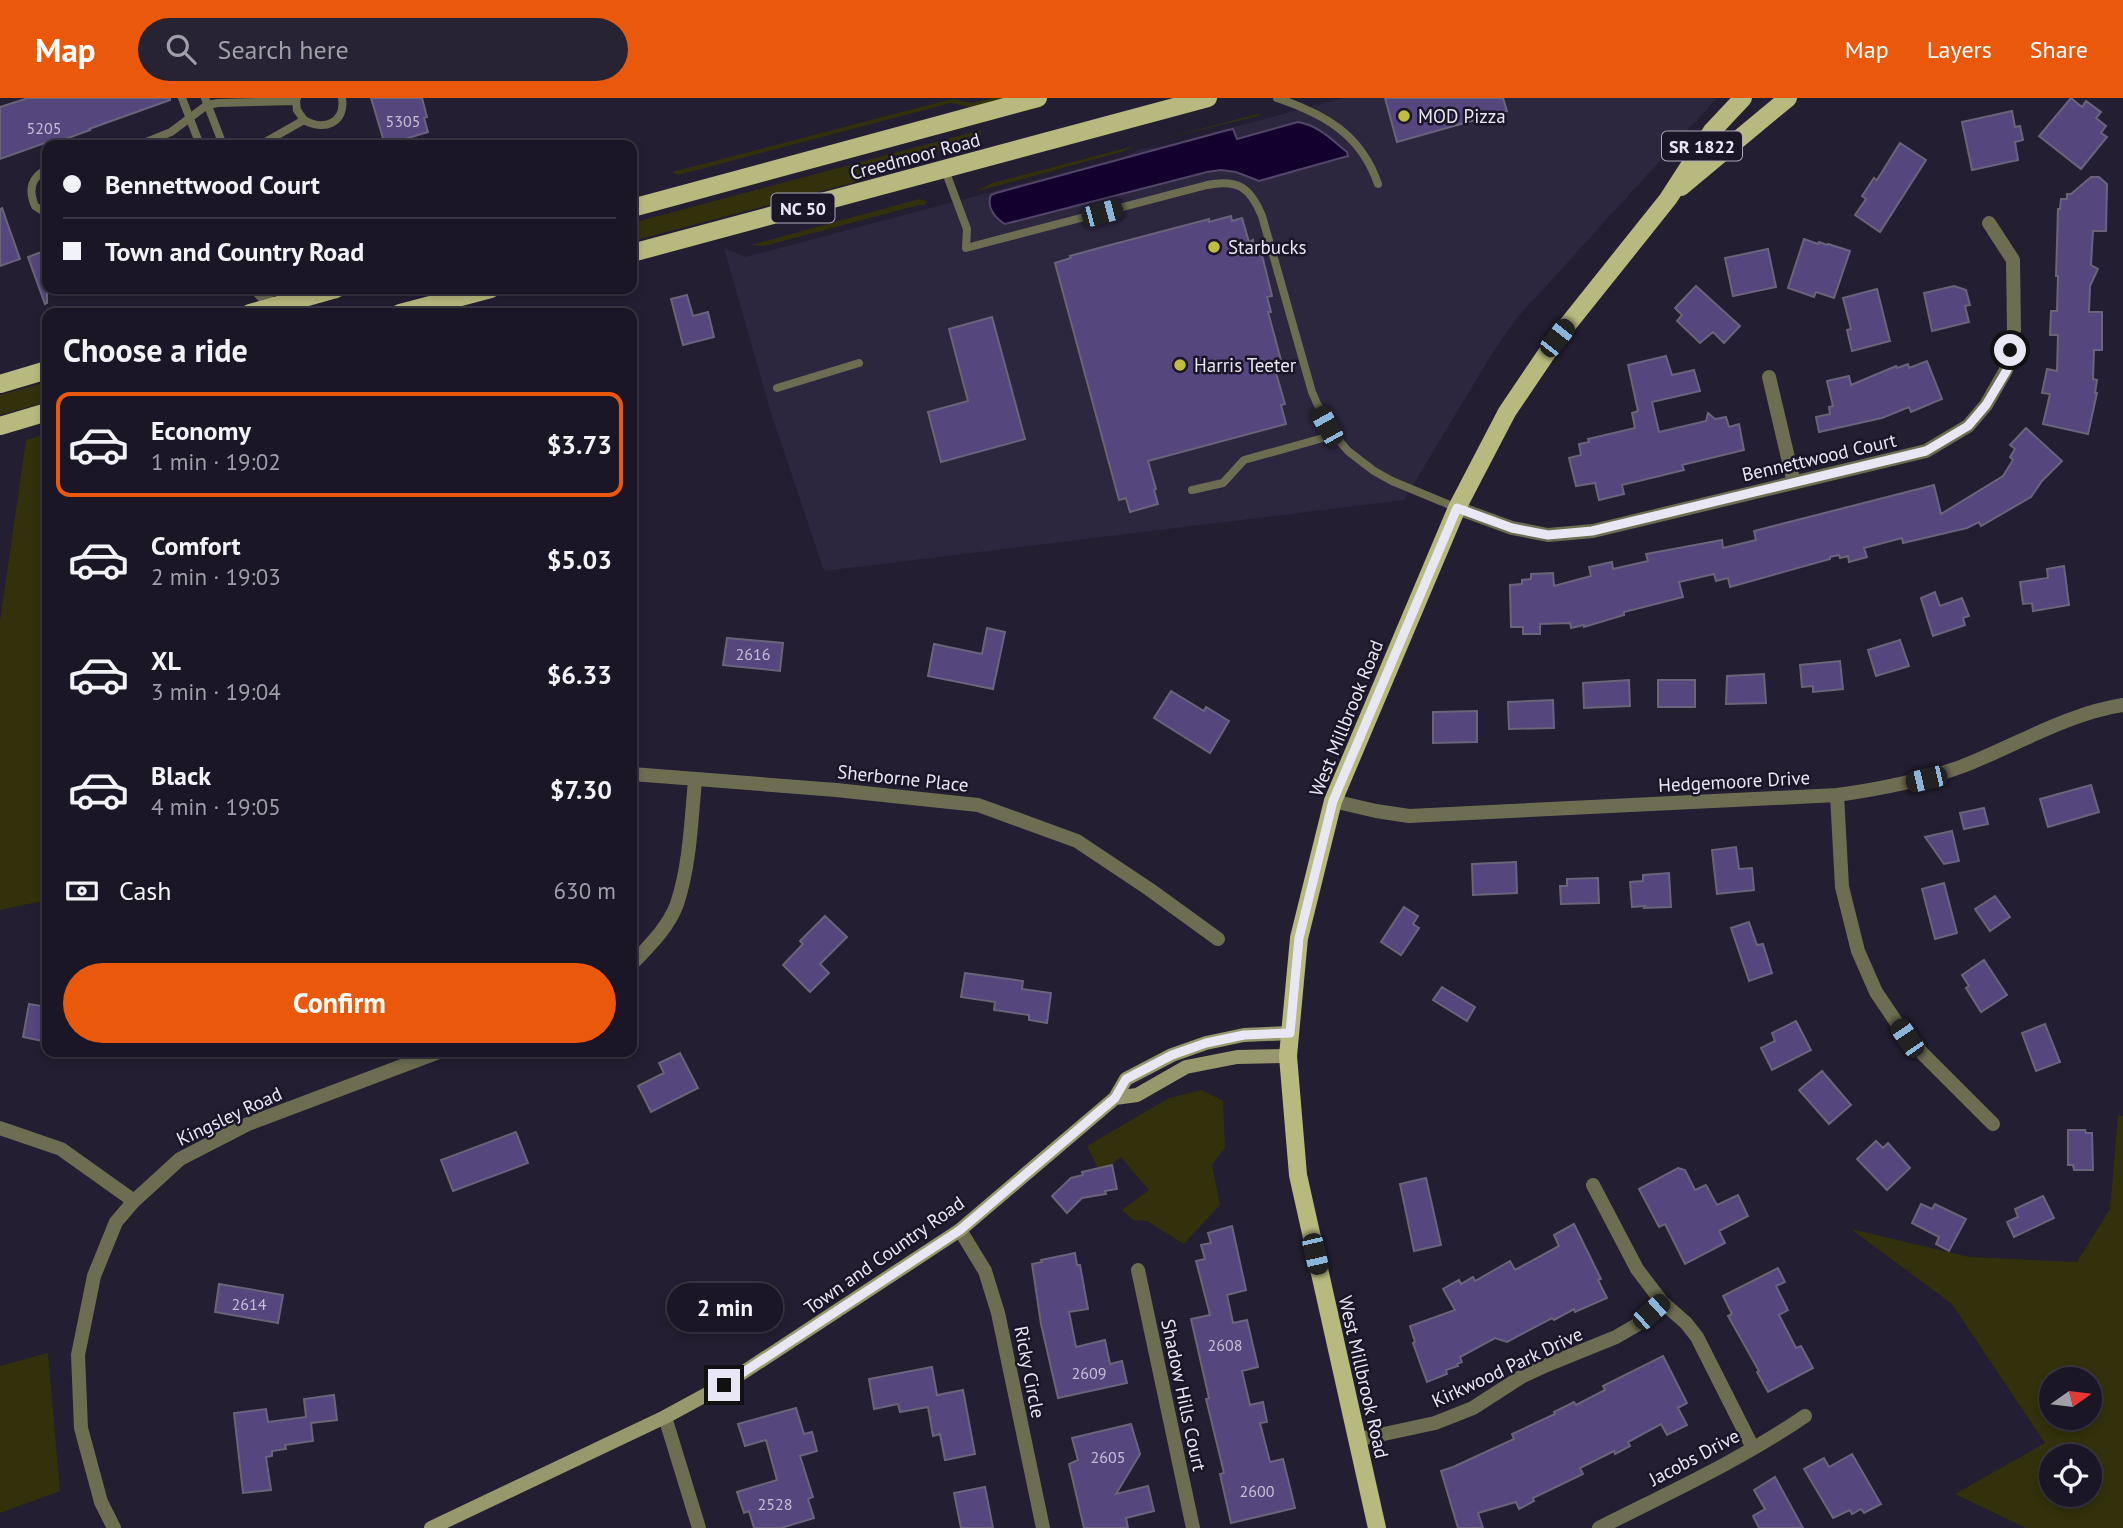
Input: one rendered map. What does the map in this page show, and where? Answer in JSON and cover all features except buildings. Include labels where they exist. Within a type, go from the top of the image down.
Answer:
[{"type":"main road","name":"Creedmoor Road","points":[[637,207],[1038,98]]},
{"type":"main road","name":"Creedmoor Road","points":[[637,252],[1208,98]]},
{"type":"main road","name":"West Millbrook Road","points":[[1377,1528],[1298,1175],[1288,1056],[1299,938],[1333,801],[1457,508],[1507,412],[1557,338],[1668,199],[1712,131],[1742,98]]},
{"type":"main road","name":"West Millbrook Road","points":[[1668,199],[1788,98]]},
{"type":"main road","points":[[279,308],[320,294]]},
{"type":"main road","points":[[419,308],[472,294]]},
{"type":"main road","points":[[0,383],[42,371]]},
{"type":"main road","points":[[0,426],[42,413]]},
{"type":"street","name":"Bennettwood Court","points":[[1457,508],[1512,528],[1548,535],[1592,531],[1926,451],[1968,426],[1986,405],[2007,370],[2014,330],[2013,260],[1989,223]]},
{"type":"street","points":[[1769,377],[1794,483]]},
{"type":"street","name":"Hedgemoore Drive","points":[[1333,801],[1409,816],[1838,795],[1926,779],[2066,722],[2123,705]]},
{"type":"street","name":"Sherborne Place","points":[[637,774],[836,790],[978,805],[1077,841],[1149,888],[1218,939]]},
{"type":"street","points":[[637,959],[656,939],[676,905],[686,862],[695,780]]},
{"type":"street","points":[[1838,795],[1842,887],[1858,951],[1876,992],[1907,1038],[1993,1124]]},
{"type":"street","name":"Town and Country Road","points":[[431,1528],[724,1385],[960,1230],[1115,1098],[1126,1079],[1172,1055],[1206,1043],[1244,1035],[1290,1033]]},
{"type":"street","name":"Town and Country Road","points":[[1115,1098],[1137,1095],[1186,1067],[1237,1057],[1288,1056]]},
{"type":"street","name":"Kingsley Road","points":[[114,1528],[101,1502],[81,1429],[78,1355],[94,1276],[116,1223],[134,1201],[180,1159],[248,1124],[426,1057]]},
{"type":"street","points":[[0,1128],[61,1149],[134,1201]]},
{"type":"street","points":[[1593,1185],[1637,1269],[1662,1302],[1686,1323],[1697,1337],[1753,1448]]},
{"type":"street","name":"Ricky Circle","points":[[960,1230],[985,1271],[998,1313],[1043,1528]]},
{"type":"street","name":"Shadow Hills Court","points":[[1138,1270],[1193,1528]]},
{"type":"street","name":"Kirkwood Park Drive","points":[[1356,1440],[1435,1423],[1473,1408],[1539,1369],[1616,1337],[1640,1323],[1662,1302]]},
{"type":"street","points":[[665,1416],[699,1528]]},
{"type":"street","name":"Jacobs Drive","points":[[1599,1528],[1724,1465],[1805,1416]]},
{"type":"lane","points":[[183,98],[198,140]]},
{"type":"lane","points":[[206,102],[297,99],[297,110],[303,120],[321,126],[334,121],[342,113],[342,98]]},
{"type":"lane","points":[[1277,98],[1314,111],[1344,131],[1373,168],[1378,184]]},
{"type":"lane","points":[[152,140],[172,132],[191,119],[206,102]]},
{"type":"lane","points":[[206,102],[221,140]]},
{"type":"lane","points":[[269,140],[303,120]]},
{"type":"lane","points":[[945,170],[967,229],[967,248],[1207,185],[1234,183],[1245,188],[1254,198],[1262,216],[1311,392],[1334,435],[1348,451],[1374,471],[1457,508]]},
{"type":"lane","points":[[42,172],[34,180],[30,190],[35,206],[42,211]]},
{"type":"lane","points":[[257,294],[268,308]]},
{"type":"lane","points":[[778,387],[859,363]]},
{"type":"lane","points":[[1192,490],[1223,483],[1244,460],[1334,435]]},
{"type":"shaded area","points":[[992,98],[1008,98],[974,108],[951,103],[678,175],[672,172],[952,99],[973,103]]},
{"type":"shaded area","points":[[1343,98],[1717,98],[1517,318],[1493,352],[1404,500],[824,571],[771,413],[724,248],[746,257],[1123,157],[1141,149],[1159,147]]},
{"type":"shaded area","points":[[1258,114],[1262,115],[1157,140]]},
{"type":"shaded area","points":[[1298,122],[1312,126],[1324,134],[1347,152],[1348,156],[1259,181],[1236,172],[1207,172],[1005,224],[991,208],[991,195],[996,193],[1228,130],[1233,129],[1237,139]]},
{"type":"shaded area","points":[[981,130],[981,135],[848,184],[637,240],[637,222]]},
{"type":"shaded area","points":[[1135,146],[1121,152],[975,192],[992,183]]},
{"type":"shaded area","points":[[919,199],[927,201],[925,205],[764,246],[751,245]]},
{"type":"shaded area","points":[[42,383],[42,403],[0,415],[0,395]]},
{"type":"shaded area","points":[[42,435],[42,901],[0,910],[0,621],[26,440]]},
{"type":"shaded area","points":[[1202,1090],[1223,1101],[1225,1148],[1212,1165],[1220,1205],[1184,1244],[1147,1221],[1133,1220],[1122,1210],[1149,1190],[1121,1157],[1100,1172],[1087,1146],[1169,1098]]},
{"type":"shaded area","points":[[2118,1115],[2123,1116],[2123,1528],[2026,1528],[1955,1494],[2039,1446],[2039,1507],[2102,1507],[2102,1444],[2043,1444],[1952,1304],[1851,1229],[1969,1257],[2077,1262],[2110,1209]]},
{"type":"shaded area","points":[[48,1353],[60,1491],[0,1513],[0,1366]]},
{"type":"place","name":"MOD Pizza","points":[[1404,116]]},
{"type":"place","name":"Starbucks","points":[[1214,247]]},
{"type":"place","name":"Harris Teeter","points":[[1180,365]]},
{"type":"route","points":[[724,1385],[960,1230],[1115,1098],[1126,1079],[1172,1055],[1206,1043],[1244,1035],[1290,1033],[1299,938],[1333,801],[1457,508],[1498,524],[1548,535],[1592,531],[1926,451],[1968,426],[1986,405],[2007,370],[2010,350]]}]
